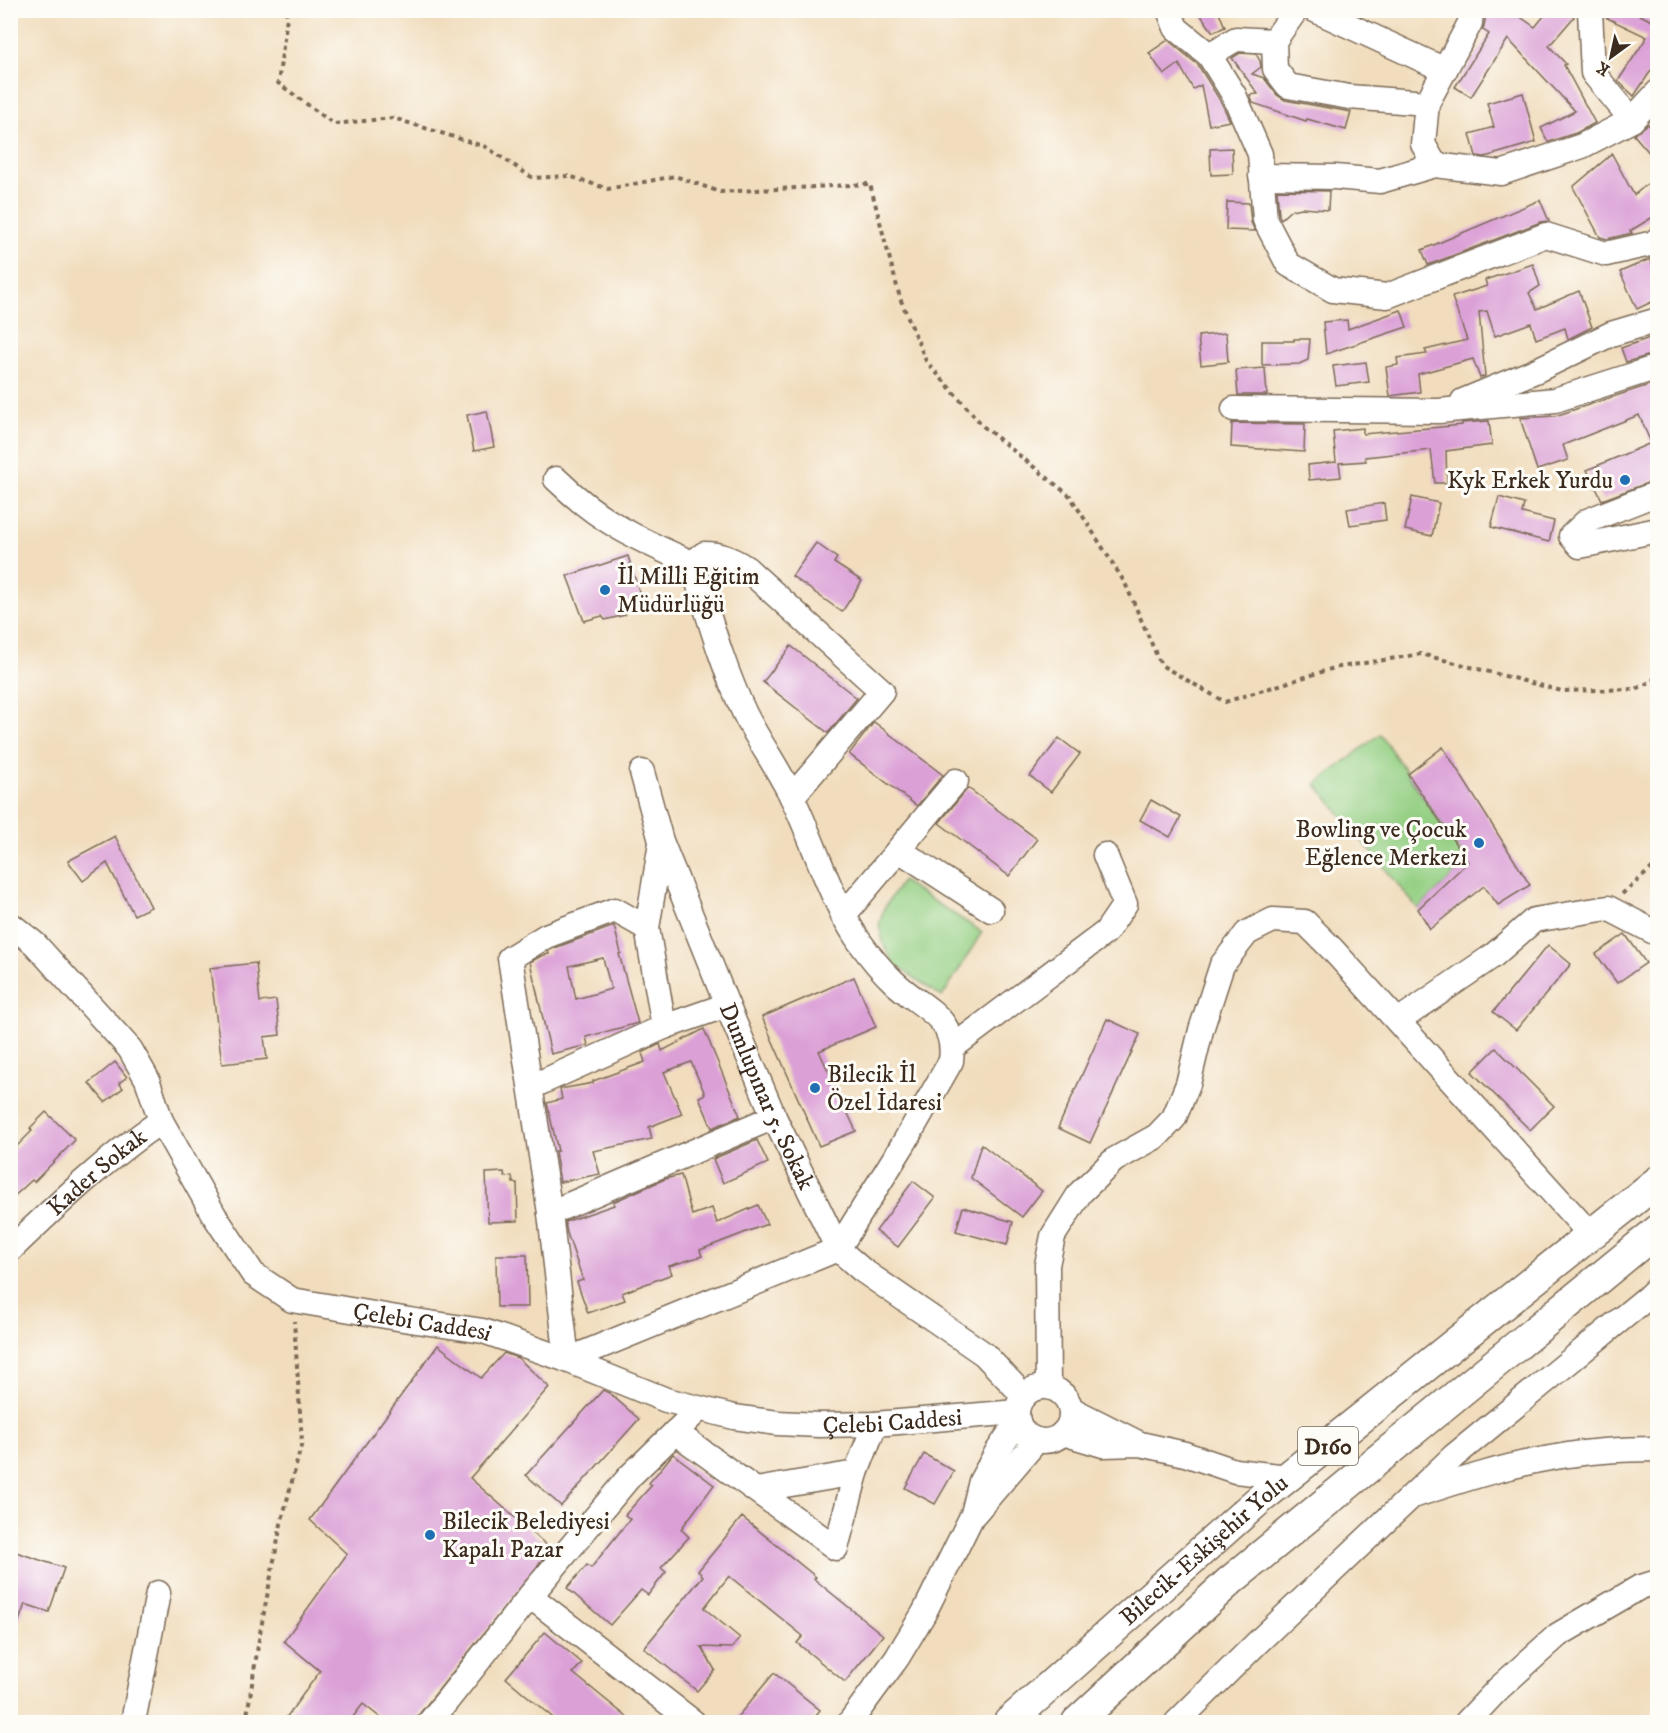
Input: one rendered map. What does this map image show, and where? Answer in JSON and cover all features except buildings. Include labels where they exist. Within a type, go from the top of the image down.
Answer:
[{"type":"main road","name":"Bilecik-Eskişehir Yolu","points":[[1009,1722],[1260,1499],[1658,1181]]},
{"type":"main road","name":"Bilecik-Eskişehir Yolu","points":[[1077,1722],[1230,1581],[1658,1230]]},
{"type":"street","points":[[1169,10],[1176,28],[1209,55],[1234,95],[1260,154],[1265,220],[1288,264],[1334,290],[1387,296],[1546,235],[1606,254],[1654,243],[1658,239]]},
{"type":"street","points":[[1296,10],[1274,41],[1275,69],[1288,86],[1349,97],[1427,103]]},
{"type":"street","points":[[1315,10],[1445,70]]},
{"type":"street","points":[[1435,165],[1423,144],[1427,103],[1470,23],[1471,10]]},
{"type":"street","points":[[1590,10],[1593,74],[1632,120]]},
{"type":"street","points":[[1209,55],[1236,39],[1274,41]]},
{"type":"street","points":[[1261,176],[1335,177],[1380,181],[1435,165],[1502,173],[1582,146],[1632,120],[1658,92]]},
{"type":"street","points":[[1438,411],[1535,371],[1611,334],[1658,320]]},
{"type":"street","points":[[1234,409],[1438,411],[1555,400],[1658,367]]},
{"type":"street","points":[[556,479],[575,497],[617,528],[692,563],[730,678],[745,714],[792,797],[843,916],[860,942],[894,983],[940,1019],[950,1033],[953,1047],[951,1061],[837,1249],[567,1360],[550,1213],[510,958],[546,936],[615,910],[646,928]]},
{"type":"street","points":[[1658,493],[1587,521],[1571,536],[1580,546],[1658,530]]},
{"type":"street","points":[[692,563],[704,554],[724,556],[746,568],[882,691],[792,797]]},
{"type":"street","name":"Dumlupınar 5. Sokak","points":[[642,772],[662,841],[727,1005],[774,1117],[837,1249],[862,1270],[984,1354],[1029,1401]]},
{"type":"street","points":[[843,916],[956,781]]},
{"type":"street","points":[[662,841],[646,928],[664,1027]]},
{"type":"street","points":[[899,850],[991,910]]},
{"type":"street","points":[[953,1047],[1106,932],[1125,904],[1104,855]]},
{"type":"street","points":[[1398,1021],[1494,955],[1534,920],[1608,908],[1658,934]]},
{"type":"street","points":[[1071,1409],[1068,1426],[1063,1434],[1046,1441],[1029,1436],[1029,1401],[1053,1236],[1080,1192],[1114,1160],[1157,1136],[1174,1118],[1188,1084],[1201,1030],[1222,965],[1247,933],[1273,920],[1305,922],[1592,1235]]},
{"type":"street","name":"Çelebi Caddesi","points":[[10,924],[35,944],[130,1049],[147,1079],[161,1121],[214,1215],[253,1274],[292,1300],[483,1331],[567,1360],[666,1400],[734,1417],[778,1423],[875,1424],[1029,1401]]},
{"type":"street","points":[[531,1088],[664,1027],[727,1005]]},
{"type":"street","points":[[550,1213],[774,1117]]},
{"type":"street","name":"Kader Sokak","points":[[10,1250],[70,1192],[129,1143],[161,1121]]},
{"type":"street","points":[[1177,1722],[1454,1456],[1658,1287]]},
{"type":"street","points":[[850,1722],[897,1658],[924,1613],[974,1514],[981,1481],[1029,1401],[1056,1389],[1063,1395],[1071,1409],[1140,1444],[1185,1454],[1235,1471],[1288,1477]]},
{"type":"street","points":[[430,1722],[530,1596],[630,1476],[699,1409]]},
{"type":"street","points":[[675,1432],[836,1548],[856,1473],[875,1424]]},
{"type":"street","points":[[1063,1434],[1103,1446],[1140,1444]]},
{"type":"street","points":[[974,1514],[1037,1440]]},
{"type":"street","points":[[1412,1496],[1480,1475],[1556,1456],[1630,1449],[1658,1449]]},
{"type":"street","points":[[756,1490],[856,1473]]},
{"type":"street","points":[[1467,1722],[1498,1689],[1558,1635],[1640,1587],[1658,1582]]},
{"type":"street","points":[[133,1722],[158,1593]]},
{"type":"street","points":[[530,1596],[693,1722]]},
{"type":"path","points":[[286,10],[278,83],[334,124],[393,118],[486,147],[533,178],[569,176],[608,189],[675,176],[720,192],[870,184],[900,298],[926,362],[984,427],[1070,496],[1125,583],[1161,664],[1225,702],[1334,669],[1421,654],[1562,691],[1636,689],[1652,681],[1658,674]]},
{"type":"path","points":[[1608,908],[1658,863]]},
{"type":"path","points":[[246,1722],[279,1535],[302,1442],[292,1300]]},
{"type":"green space","points":[[1380,734],[1468,862],[1418,909],[1316,784]]},
{"type":"green space","points":[[902,881],[982,932],[942,997],[894,964],[884,946],[879,925],[884,908]]},
{"type":"place","name":"Kyk Erkek Yurdu","points":[[1625,480]]},
{"type":"place","name":"İl Milli Eğitim Müdürlüğü","points":[[605,590]]},
{"type":"place","name":"Bowling ve Çocuk Eğlence Merkezi","points":[[1479,843]]},
{"type":"place","name":"Bilecik İl Özel İdaresi","points":[[815,1088]]},
{"type":"place","name":"Bilecik Belediyesi Kapalı Pazar","points":[[430,1535]]}]
